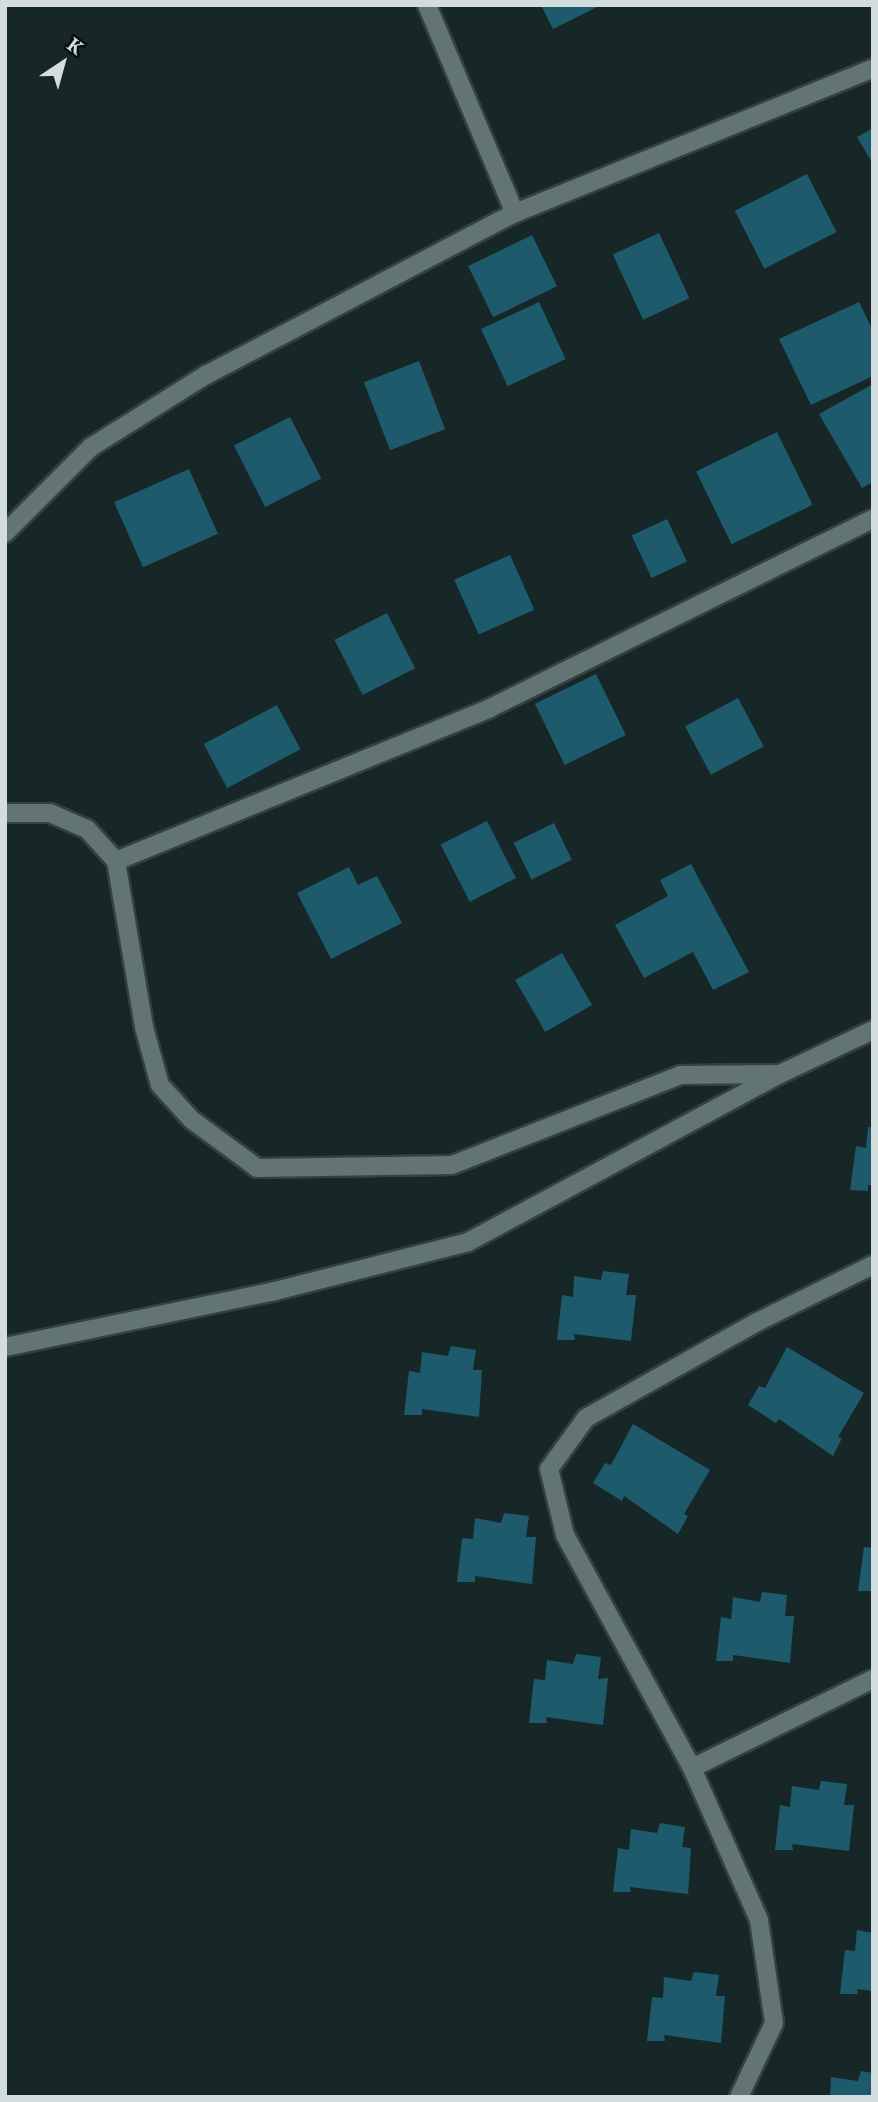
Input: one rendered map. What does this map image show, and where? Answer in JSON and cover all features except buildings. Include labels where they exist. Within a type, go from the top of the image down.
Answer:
[{"type":"street","points":[[427,5],[515,213]]},
{"type":"street","points":[[5,533],[103,440],[206,375],[515,213],[873,68]]},
{"type":"street","points":[[116,861],[490,708],[873,519]]},
{"type":"street","points":[[5,813],[50,813],[87,829],[116,861],[144,1027],[160,1085],[192,1119],[257,1168],[452,1165],[681,1075],[780,1074]]},
{"type":"street","points":[[5,1347],[271,1292],[468,1242],[780,1074],[873,1030]]},
{"type":"street","points":[[739,2097],[774,2023],[761,1933],[692,1768],[565,1535],[549,1469],[586,1418],[755,1323],[873,1265]]},
{"type":"street","points":[[692,1768],[873,1679]]}]
